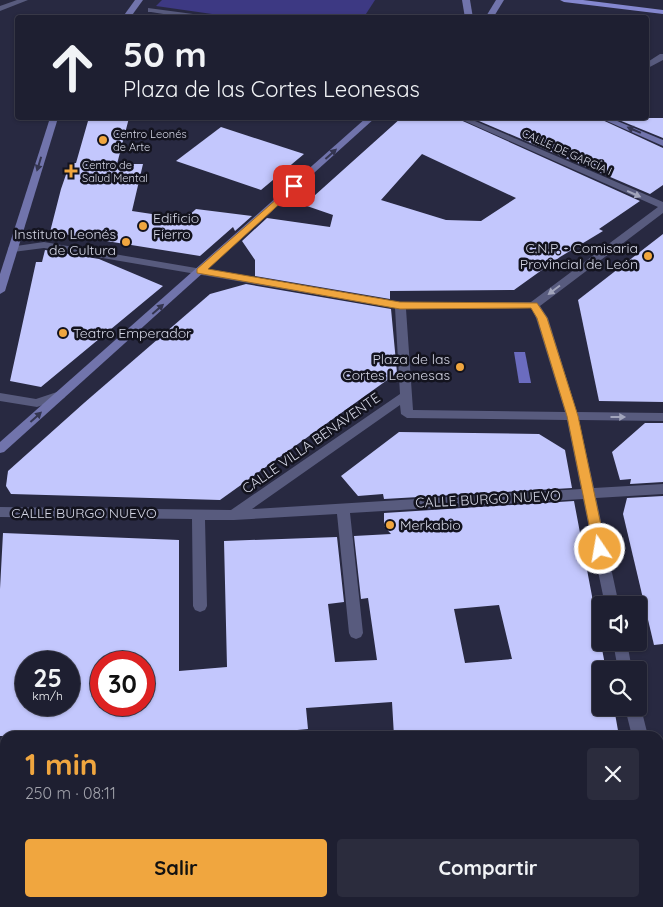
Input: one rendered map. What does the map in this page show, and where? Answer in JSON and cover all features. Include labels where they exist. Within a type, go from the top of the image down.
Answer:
[{"type":"main road","points":[[128,15],[139,0]]},
{"type":"main road","points":[[466,0],[468,15]]},
{"type":"main road","points":[[491,15],[500,0]]},
{"type":"main road","points":[[564,0],[663,12]]},
{"type":"main road","points":[[0,291],[53,120]]},
{"type":"main road","points":[[0,449],[369,120]]},
{"type":"main road","points":[[609,120],[663,143]]},
{"type":"street","points":[[0,9],[24,0]]},
{"type":"street","points":[[150,10],[186,15]]},
{"type":"street","points":[[649,65],[663,56]]},
{"type":"street","name":"CALLE DE GARCÍA I","points":[[467,120],[663,207]]},
{"type":"street","points":[[13,249],[44,245],[400,306],[534,305],[663,207]]},
{"type":"street","points":[[534,305],[542,318],[572,416],[610,596]]},
{"type":"street","points":[[400,306],[407,414],[663,417]]},
{"type":"street","points":[[0,397],[37,403],[60,395]]},
{"type":"street","name":"CALLE VILLA BENAVENTE","points":[[234,514],[406,395]]},
{"type":"street","name":"CALLE BURGO NUEVO","points":[[0,512],[234,514],[663,489]]},
{"type":"street","points":[[343,507],[356,634]]},
{"type":"street","points":[[198,514],[200,606]]},
{"type":"street","points":[[636,716],[639,731]]},
{"type":"shaded area","points":[[162,0],[375,0],[365,15],[219,15],[156,6]]},
{"type":"shaded area","points":[[514,352],[525,352],[531,383],[519,383]]},
{"type":"building","points":[[663,118],[663,138],[619,120]]},
{"type":"building","points":[[128,120],[117,164],[143,164],[132,211],[185,219],[196,209],[252,216],[235,231],[233,227],[200,256],[50,232],[61,189],[70,163],[76,163],[88,121]]},
{"type":"building","points":[[399,120],[460,120],[640,201],[599,229],[603,231],[560,257],[514,290],[390,291],[390,299],[255,276],[255,260],[242,241],[267,218],[330,227],[333,215],[304,205]],"holes":[[[422,154],[516,198],[481,221],[446,220],[381,200]]]},
{"type":"building","points":[[477,120],[602,120],[663,148],[663,185],[650,194]]},
{"type":"building","points":[[221,127],[304,154],[261,190],[176,161]]},
{"type":"building","points":[[663,234],[663,402],[599,401],[578,300]]},
{"type":"building","name":"Teatro Emperador","points":[[45,250],[99,259],[163,286],[41,387],[10,381],[36,262],[42,262]]},
{"type":"building","points":[[246,284],[391,309],[397,373],[220,500],[11,494],[6,486],[8,471],[84,403],[210,294]]},
{"type":"building","points":[[645,423],[663,423],[663,482],[630,484],[631,479],[620,480],[612,452]]},
{"type":"building","points":[[399,432],[539,434],[565,450],[572,488],[384,499],[383,494],[358,496],[341,476]]},
{"type":"building","points":[[663,496],[663,644],[654,645],[647,615],[647,596],[642,596],[623,514],[627,498]]},
{"type":"building","points":[[574,501],[592,596],[592,651],[602,651],[604,661],[592,661],[592,716],[615,716],[618,731],[394,731],[392,702],[306,708],[308,729],[287,731],[0,731],[0,589],[3,533],[179,540],[179,671],[227,667],[224,541],[337,537],[344,602],[328,604],[335,662],[377,660],[368,598],[361,599],[354,536],[391,534],[384,526],[384,513]],"holes":[[[499,605],[512,659],[465,663],[454,609]]]},
{"type":"place","name":"Centro Leonés de Arte","points":[[103,140]]},
{"type":"place","name":"Centro de Salud Mental","points":[[71,171]]},
{"type":"place","name":"Edificio Fierro","points":[[143,226]]},
{"type":"place","name":"Instituto Leonés de Cultura","points":[[126,242]]},
{"type":"place","name":"C.N.P. - Comisaria Provincial de León","points":[[648,256]]},
{"type":"place","name":"Teatro Emperador","points":[[63,333]]},
{"type":"place","name":"Plaza de las Cortes Leonesas","points":[[460,367]]},
{"type":"place","name":"Merkabio","points":[[390,525]]},
{"type":"route","points":[[294,186],[200,271],[400,306],[534,305],[542,318],[572,416],[600,549]]}]
